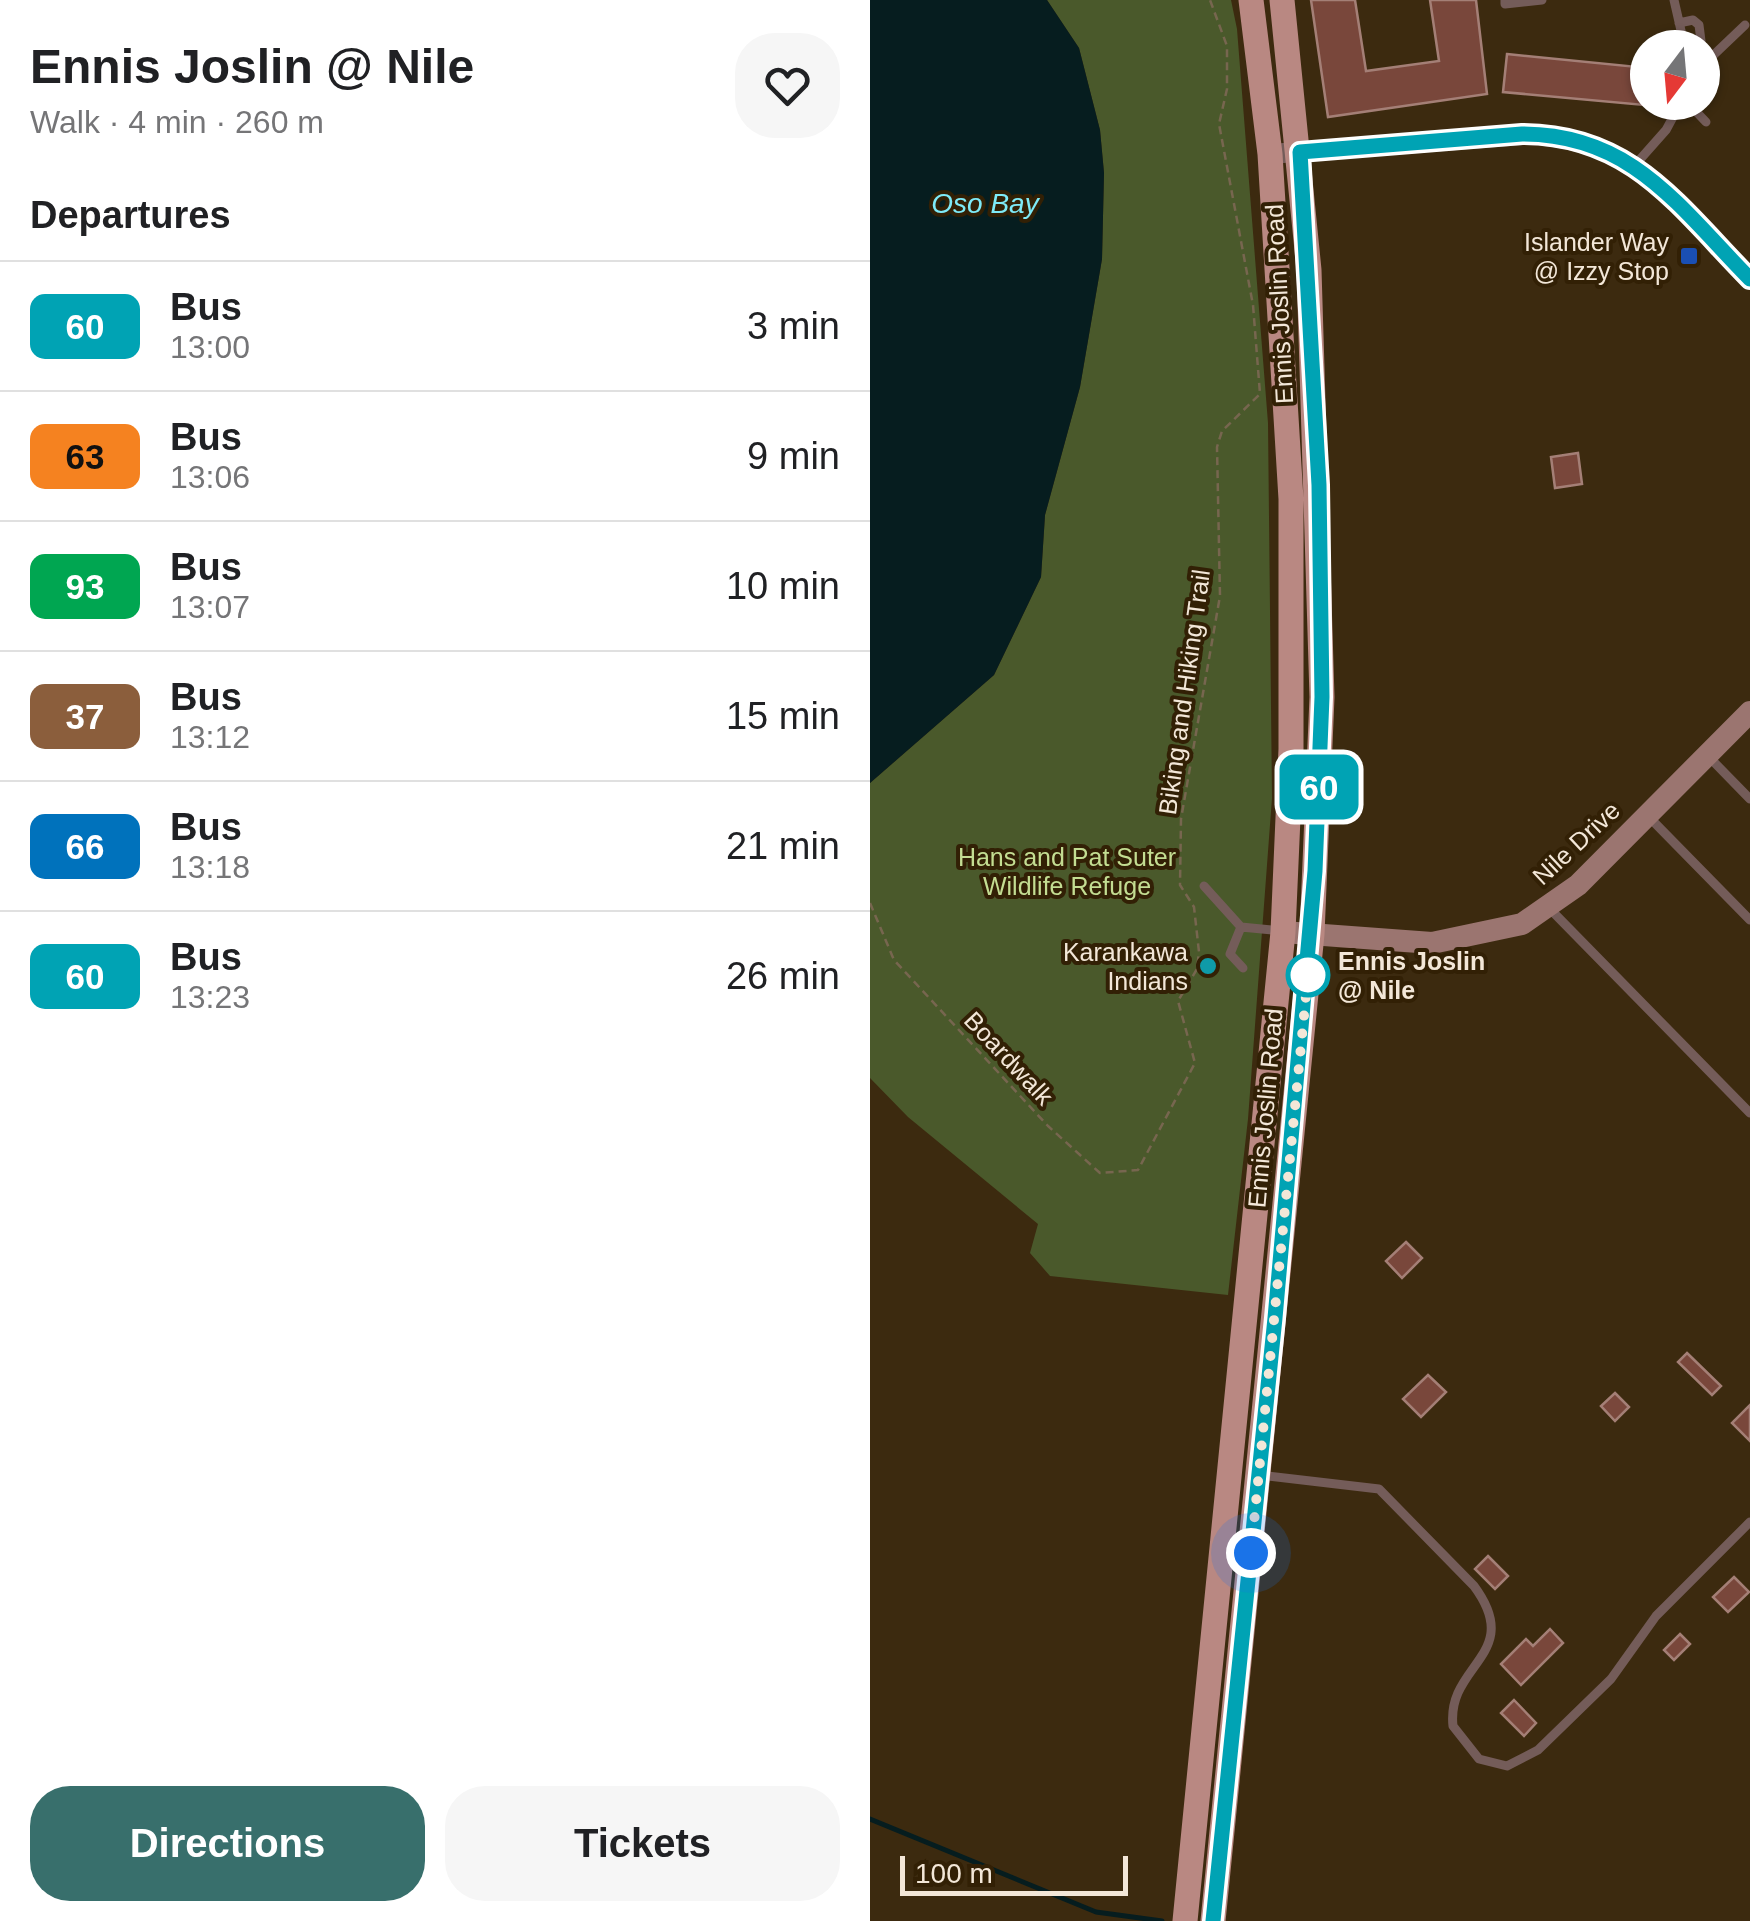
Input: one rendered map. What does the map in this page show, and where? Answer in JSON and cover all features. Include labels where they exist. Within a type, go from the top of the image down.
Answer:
[{"type":"main road","name":"Ennis Joslin Road","points":[[1186,1921],[1283,932],[1291,748],[1290,499],[1270,154],[1252,0]]},
{"type":"main road","name":"Ennis Joslin Road","points":[[1213,1921],[1312,934],[1322,697],[1310,289],[1300,152],[1282,0]]},
{"type":"main road","name":"Nile Drive","points":[[1283,932],[1432,943],[1496,932],[1548,907],[1578,885],[1750,712]]},
{"type":"main road","points":[[1231,1472],[1259,1475]]},
{"type":"street","points":[[1270,154],[1556,134],[1597,144],[1635,165],[1750,279]]},
{"type":"lane","points":[[1504,0],[1505,4],[1542,0]]},
{"type":"lane","points":[[1674,0],[1681,30]]},
{"type":"lane","points":[[1679,23],[1693,20],[1700,24],[1701,30]]},
{"type":"lane","points":[[1720,49],[1745,25]]},
{"type":"lane","points":[[1635,165],[1672,120]]},
{"type":"lane","points":[[1707,755],[1750,799]]},
{"type":"lane","points":[[1647,815],[1750,920]]},
{"type":"lane","points":[[1204,886],[1241,928],[1283,932]]},
{"type":"lane","points":[[1548,907],[1750,1113]]},
{"type":"lane","points":[[1241,928],[1230,954],[1243,968]]},
{"type":"lane","points":[[1259,1475],[1379,1490],[1474,1586],[1486,1602],[1491,1636],[1487,1654],[1455,1692],[1453,1726],[1479,1759],[1507,1766],[1538,1750],[1611,1679],[1656,1616],[1750,1522]]},
{"type":"path","name":"Biking and Hiking Trail","points":[[1148,1145],[1196,1063],[1178,1001],[1197,969],[1200,934],[1194,908],[1180,885],[1181,819],[1220,596],[1222,500],[1217,447],[1222,431],[1260,394],[1253,305],[1219,124],[1227,88],[1226,46],[1210,0]]},
{"type":"path","name":"Boardwalk","points":[[870,902],[894,960],[1048,1126],[1100,1173],[1138,1170],[1148,1145]]},
{"type":"green space","name":"Hans and Pat Suter Wildlife Refuge","points":[[1047,0],[1231,0],[1237,29],[1268,423],[1272,798],[1248,1119],[1228,1295],[1050,1276],[1030,1253],[1038,1224],[908,1117],[870,1078],[870,783],[994,675],[1041,577],[1045,515],[1080,387],[1102,259],[1104,173],[1100,130],[1079,48]]},
{"type":"water","name":"Oso Bay","points":[[870,0],[1047,0],[1079,48],[1100,130],[1104,173],[1102,259],[1080,387],[1045,515],[1041,577],[994,675],[870,783]]},
{"type":"building","points":[[1311,0],[1355,0],[1366,71],[1439,61],[1430,0],[1476,0],[1487,94],[1328,117]]},
{"type":"building","points":[[1507,54],[1630,66],[1630,104],[1503,92]]},
{"type":"building","points":[[1578,453],[1582,484],[1555,488],[1551,457]]},
{"type":"building","points":[[1406,1242],[1422,1258],[1402,1278],[1386,1261]]},
{"type":"building","points":[[1687,1353],[1721,1386],[1712,1395],[1678,1362]]},
{"type":"building","points":[[1428,1375],[1446,1392],[1421,1417],[1403,1399]]},
{"type":"building","points":[[1615,1393],[1629,1407],[1615,1421],[1601,1406]]},
{"type":"building","points":[[1750,1405],[1750,1441],[1732,1423]]},
{"type":"building","points":[[1488,1556],[1508,1576],[1495,1589],[1475,1569]]},
{"type":"building","points":[[1734,1577],[1749,1592],[1728,1612],[1713,1597]]},
{"type":"building","points":[[1550,1629],[1563,1643],[1521,1685],[1501,1664],[1526,1639],[1533,1646]]},
{"type":"building","points":[[1680,1634],[1690,1644],[1674,1660],[1664,1650]]},
{"type":"building","points":[[1514,1700],[1536,1723],[1524,1736],[1501,1713]]},
{"type":"waterway","points":[[870,1819],[1096,1912],[1162,1921]]},
{"type":"bus line","name":"60","points":[[1213,1921],[1312,934],[1322,697],[1319,485],[1300,152],[1522,134],[1556,134],[1597,144],[1635,165],[1750,279]]},
{"type":"place","name":"Islander Way @ Izzy Stop","points":[[1689,256]]},
{"type":"place","name":"Karankawa Indians","points":[[1208,966]]},
{"type":"place","name":"Ennis Joslin @ Nile","points":[[1308,975]]},
{"type":"route","points":[[1251,1553],[1308,975]]}]
